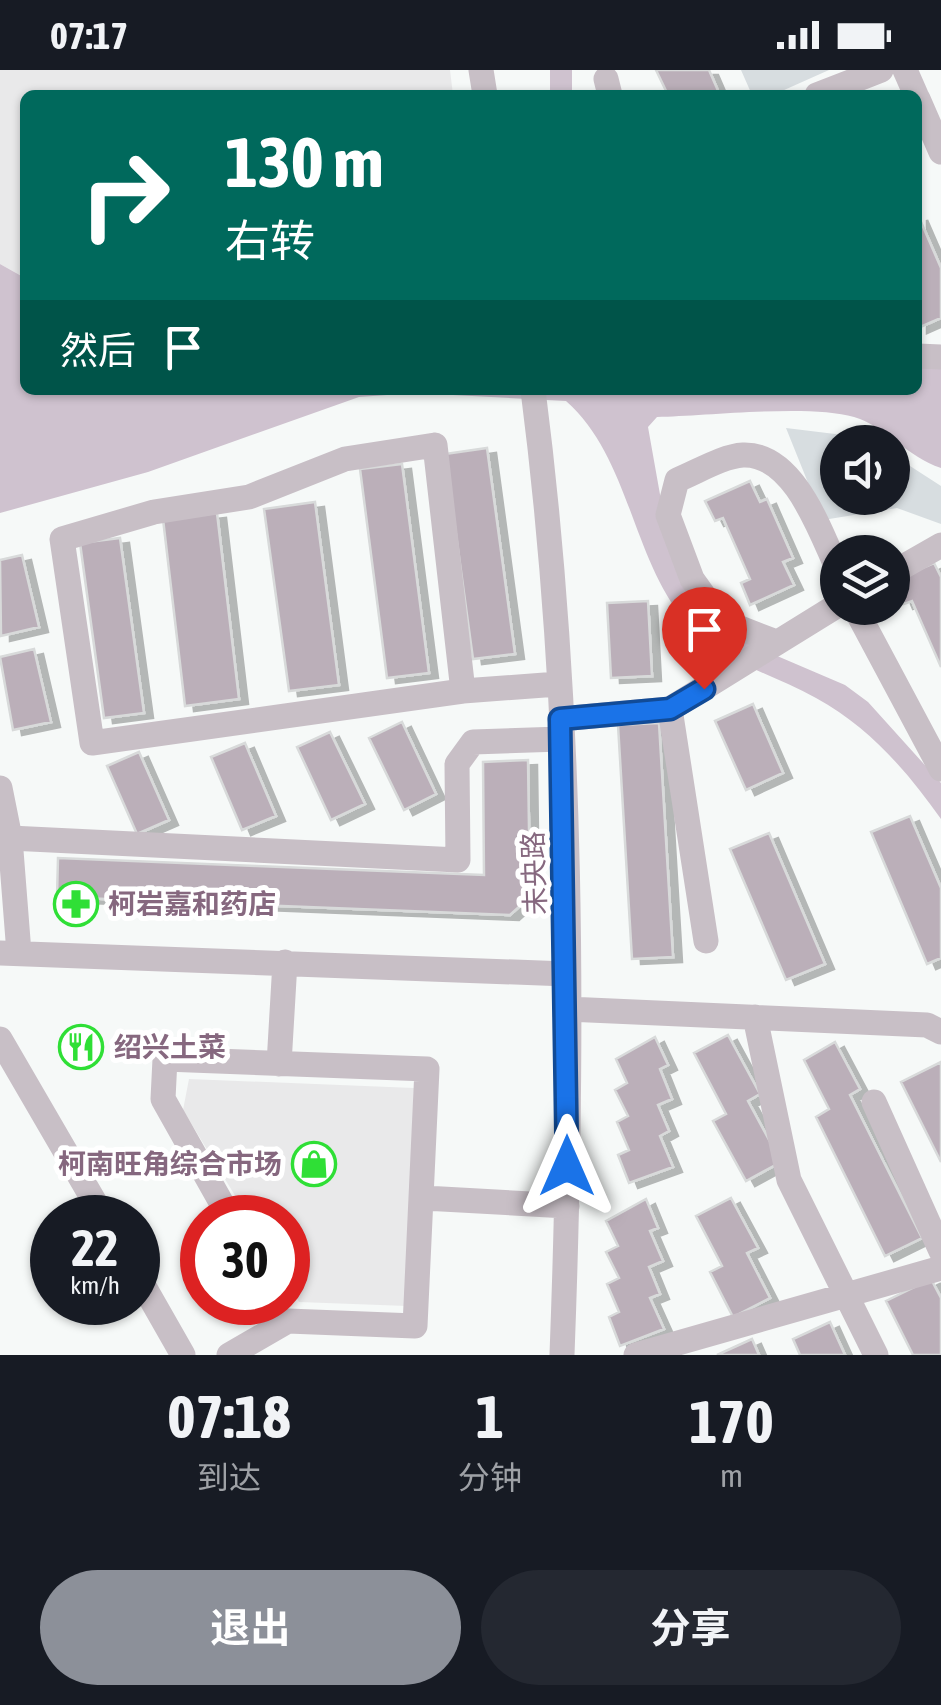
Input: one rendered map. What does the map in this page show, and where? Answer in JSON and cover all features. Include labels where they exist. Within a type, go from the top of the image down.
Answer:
[{"type":"street","points":[[830,90],[881,70]]},
{"type":"street","points":[[922,108],[941,152]]},
{"type":"street","name":"未央路","points":[[533,395],[543,468],[560,729],[567,974],[567,1206],[562,1355]]},
{"type":"street","points":[[463,691],[435,445],[345,459],[249,497],[154,512],[62,539],[92,743],[463,691],[558,684]]},
{"type":"street","points":[[772,645],[722,621],[692,579],[668,515],[677,480],[740,455],[769,458],[792,480],[820,535]]},
{"type":"street","points":[[910,563],[941,545]]},
{"type":"street","points":[[10,838],[458,860],[457,764],[473,742],[670,709],[820,616]]},
{"type":"street","points":[[865,625],[941,769]]},
{"type":"street","points":[[670,709],[706,941]]},
{"type":"street","points":[[0,788],[10,838],[10,953],[567,974]]},
{"type":"street","points":[[279,1064],[284,962]]},
{"type":"street","points":[[567,1009],[926,1025],[941,1032]]},
{"type":"street","points":[[755,1017],[789,1180],[850,1294],[876,1355]]},
{"type":"street","points":[[0,1039],[91,1195]]},
{"type":"street","points":[[217,1195],[164,1099],[166,1059],[428,1070],[415,1326],[310,1315]]},
{"type":"street","points":[[874,1102],[941,1252]]},
{"type":"street","points":[[424,1198],[567,1206]]},
{"type":"street","points":[[636,1355],[941,1268]]},
{"type":"street","points":[[160,1314],[184,1355]]},
{"type":"street","points":[[229,1355],[266,1325]]},
{"type":"shaded area","points":[[0,70],[450,70],[452,90],[20,90],[20,275],[0,264]]},
{"type":"shaded area","points":[[741,70],[829,70],[784,90],[750,90]]},
{"type":"shaded area","points":[[0,264],[20,275],[20,395],[387,395],[359,397],[148,472],[0,513]]},
{"type":"shaded area","points":[[922,364],[941,368],[941,468],[910,451],[910,425],[871,425],[835,413],[785,411],[657,417],[648,427],[669,545],[754,646],[845,685],[868,702],[941,783],[941,819],[900,767],[853,722],[816,698],[730,657],[685,621],[653,567],[618,479],[587,424],[566,401],[453,395],[922,395]]},
{"type":"shaded area","points":[[786,428],[820,432],[820,513]]},
{"type":"shaded area","points":[[910,466],[941,486],[941,524],[910,513]]},
{"type":"shaded area","points":[[821,515],[854,515],[823,520]]},
{"type":"shaded area","name":"柯南旺角综合市场","points":[[189,1079],[414,1088],[407,1306],[310,1302],[310,1195],[235,1195],[183,1110]]},
{"type":"building","points":[[656,70],[709,70],[718,90],[666,90]]},
{"type":"building","points":[[922,224],[941,268],[941,318],[922,326]]},
{"type":"building","points":[[487,448],[515,654],[473,659],[445,454]]},
{"type":"building","points":[[402,464],[429,673],[387,678],[360,469]]},
{"type":"building","points":[[750,481],[760,502],[767,499],[793,558],[783,562],[794,585],[750,605],[741,583],[750,579],[723,518],[715,521],[705,501]]},
{"type":"building","points":[[315,502],[339,685],[289,691],[264,509]]},
{"type":"building","points":[[217,513],[239,699],[185,706],[163,519]]},
{"type":"building","points":[[120,538],[144,713],[104,718],[80,543]]},
{"type":"building","points":[[22,555],[39,627],[1,636],[0,560]]},
{"type":"building","points":[[934,563],[941,577],[941,667],[910,602],[910,573]]},
{"type":"building","points":[[648,601],[652,676],[611,678],[607,603]]},
{"type":"building","points":[[34,649],[51,722],[13,730],[0,657]]},
{"type":"building","points":[[753,704],[783,773],[746,790],[715,721]]},
{"type":"building","points":[[402,722],[436,794],[404,810],[369,738]]},
{"type":"building","points":[[659,723],[673,957],[632,959],[618,725]]},
{"type":"building","points":[[330,732],[365,804],[331,820],[297,747]]},
{"type":"building","points":[[245,743],[276,816],[242,830],[211,757]]},
{"type":"building","points":[[139,752],[169,820],[137,834],[107,766]]},
{"type":"building","points":[[528,760],[530,897],[510,915],[57,897],[58,858],[484,875],[483,762]]},
{"type":"building","points":[[910,816],[941,888],[941,958],[927,964],[871,832]]},
{"type":"building","points":[[769,833],[825,964],[786,980],[730,849]]},
{"type":"building","points":[[728,1035],[760,1094],[748,1101],[781,1162],[746,1181],[713,1121],[726,1114],[694,1053]]},
{"type":"building","points":[[655,1037],[668,1065],[660,1069],[672,1099],[658,1105],[669,1131],[660,1136],[673,1167],[629,1183],[618,1155],[629,1150],[617,1122],[628,1116],[615,1090],[627,1083],[616,1059]]},
{"type":"building","points":[[835,1042],[860,1089],[850,1095],[922,1238],[885,1256],[816,1117],[829,1109],[804,1060]]},
{"type":"building","points":[[941,1062],[941,1162],[901,1082]]},
{"type":"building","points":[[731,1198],[758,1248],[747,1253],[770,1298],[733,1317],[710,1272],[722,1266],[696,1216]]},
{"type":"building","points":[[646,1199],[658,1228],[650,1231],[663,1261],[649,1267],[660,1294],[650,1298],[664,1329],[620,1346],[609,1317],[619,1312],[607,1284],[619,1278],[606,1252],[618,1246],[606,1221]]},
{"type":"building","points":[[931,1279],[941,1298],[941,1355],[913,1355],[886,1301]]},
{"type":"building","points":[[830,1322],[845,1355],[800,1355],[793,1339]]},
{"type":"building","points":[[752,1339],[759,1355],[717,1355]]},
{"type":"waterway","points":[[561,70],[561,90]]},
{"type":"place","name":"柯岩嘉和药店","points":[[76,904]]},
{"type":"place","name":"绍兴土菜","points":[[81,1047]]},
{"type":"place","name":"柯南旺角综合市场","points":[[314,1164]]},
{"type":"route","points":[[567,1166],[567,974],[560,719],[670,709],[704,689]]}]
